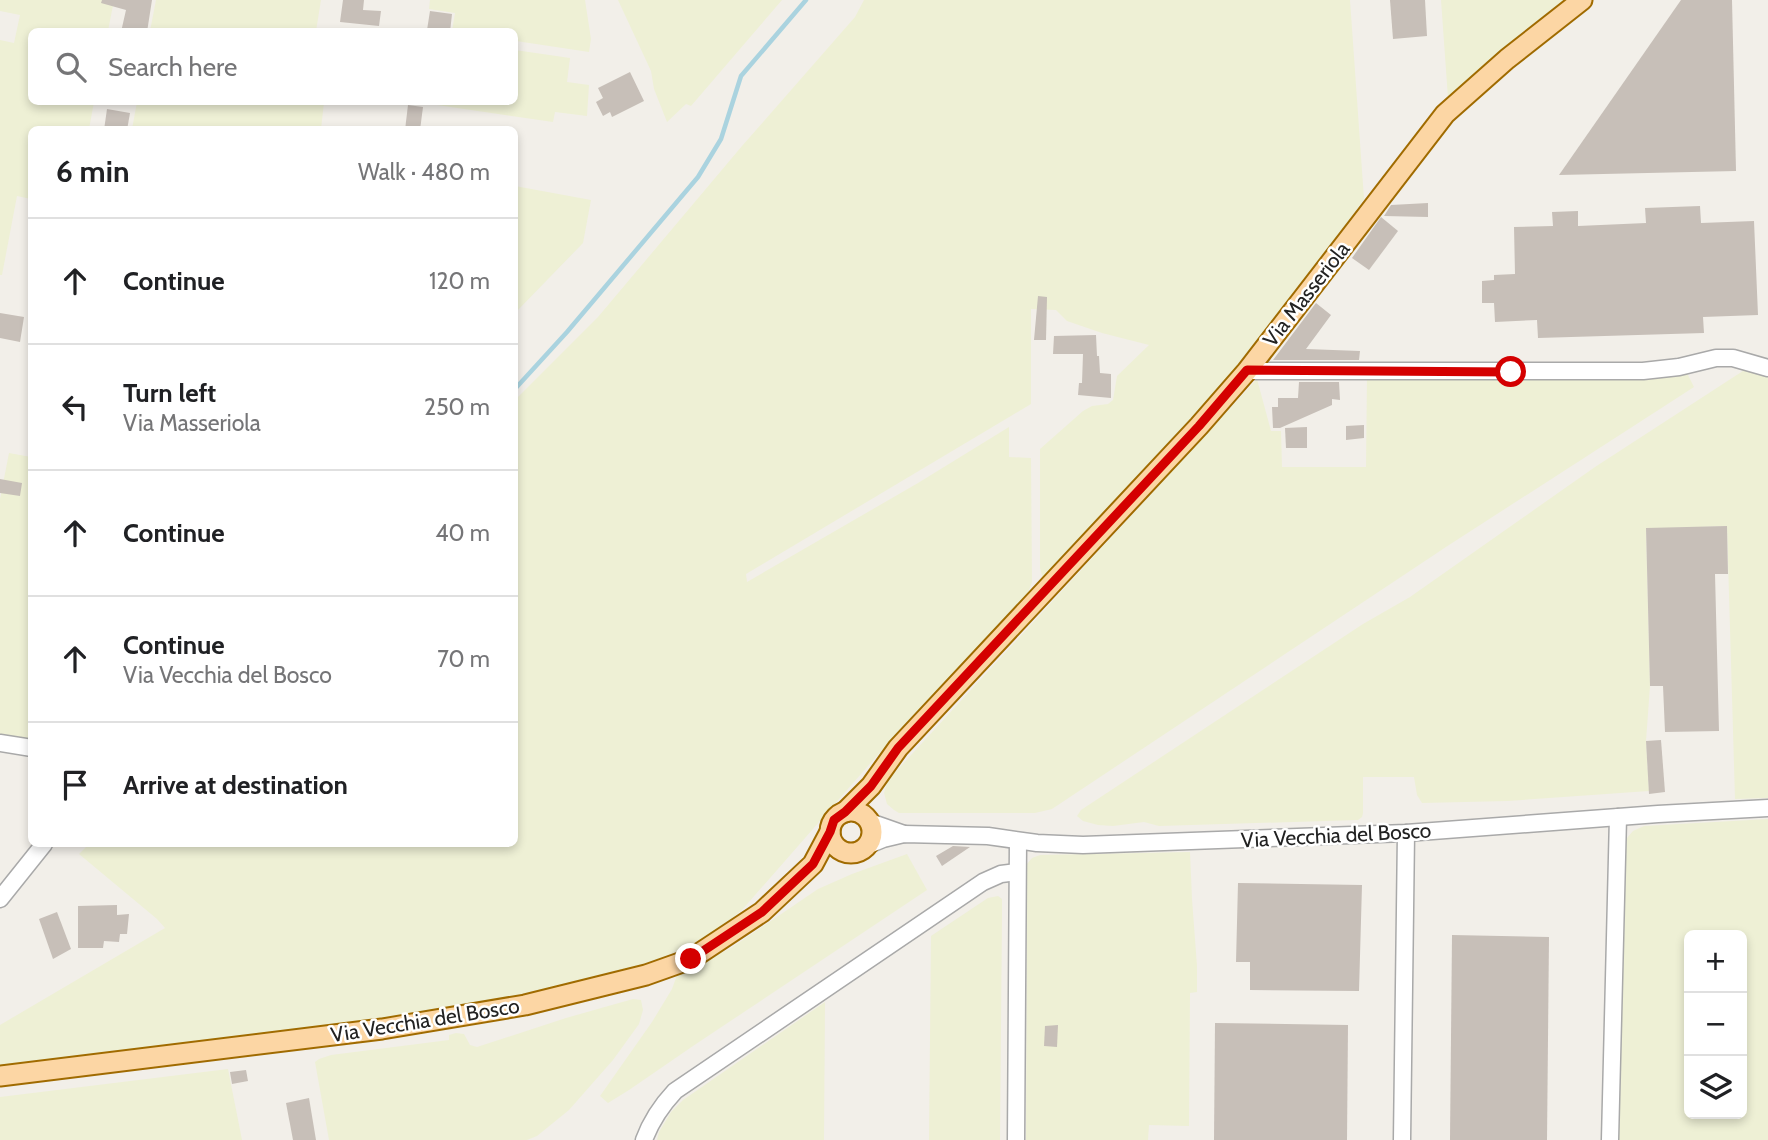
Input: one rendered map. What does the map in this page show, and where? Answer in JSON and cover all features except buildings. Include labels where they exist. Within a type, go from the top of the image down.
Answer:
[{"type":"main road","name":"Via Masseriola","points":[[845,812],[871,786],[898,748],[1199,426],[1247,370],[1445,114],[1507,59],[1582,0]]},
{"type":"main road","points":[[830,832],[840,850],[854,853],[866,846],[872,833],[869,821],[871,786]]},
{"type":"main road","points":[[813,864],[834,820],[845,812],[858,812],[869,821]]},
{"type":"main road","points":[[813,864],[847,852]]},
{"type":"main road","name":"Via Vecchia del Bosco","points":[[0,1076],[382,1029],[525,1005],[646,975],[691,959],[762,912],[813,864]]},
{"type":"street","points":[[1247,370],[1643,371],[1679,367],[1716,358],[1733,358],[1768,368]]},
{"type":"street","points":[[0,743],[28,747]]},
{"type":"street","name":"Via Vecchia del Bosco","points":[[904,834],[988,836],[1018,841],[1083,845],[1406,834],[1768,808]]},
{"type":"street","points":[[1610,1140],[1618,817]]},
{"type":"street","points":[[869,821],[904,834]]},
{"type":"street","points":[[866,846],[904,834]]},
{"type":"street","points":[[1402,1140],[1406,834]]},
{"type":"street","points":[[1016,1140],[1018,841]]},
{"type":"street","points":[[0,899],[42,847]]},
{"type":"street","points":[[644,1140],[661,1107],[675,1091],[983,883],[1001,874],[1017,872]]},
{"type":"green space","points":[[0,0],[114,0],[109,28],[28,28],[28,105],[93,105],[90,126],[28,126],[28,198],[17,196],[2,275],[0,40],[14,43],[20,15],[0,11]]},
{"type":"green space","points":[[156,0],[321,0],[316,28],[151,28]]},
{"type":"green space","points":[[430,0],[585,0],[591,39],[589,52],[518,41],[518,28],[452,28],[455,13],[429,9]]},
{"type":"green space","points":[[618,0],[782,0],[691,106],[686,104],[667,122],[654,89],[651,71]]},
{"type":"green space","points":[[864,0],[1350,0],[1364,199],[1265,336],[1154,461],[1043,579],[1040,568],[1040,449],[1083,411],[1113,400],[1117,376],[1149,345],[1067,321],[1056,310],[1031,309],[1031,404],[746,574],[747,582],[1009,427],[1009,457],[1031,458],[1032,582],[1028,593],[875,758],[742,910],[712,934],[686,948],[644,964],[546,989],[453,1008],[391,1019],[0,1068],[0,1025],[165,928],[79,854],[86,847],[518,847],[518,397],[598,317],[855,17]]},
{"type":"green space","points":[[1441,0],[1564,0],[1521,33],[1448,98]]},
{"type":"green space","points":[[518,50],[570,58],[567,82],[589,85],[587,116],[555,112],[553,122],[437,105],[518,105]]},
{"type":"green space","points":[[136,105],[324,105],[321,126],[133,126]]},
{"type":"green space","points":[[518,187],[591,200],[583,243],[518,310]]},
{"type":"green space","points":[[1746,369],[1768,374],[1768,798],[1735,799],[1727,526],[1646,529],[1650,686],[1646,741],[1649,791],[1508,801],[1422,803],[1417,795],[1414,777],[1363,777],[1363,813],[1358,820],[1159,826],[1144,822],[1113,826],[1083,821],[1077,816],[1081,810],[1363,624],[1410,597],[1595,467]]},
{"type":"green space","points":[[1687,373],[1694,387],[1449,545],[1052,809],[1035,813],[899,813],[887,804],[884,793],[888,780],[1257,379],[1271,431],[1281,431],[1282,467],[1366,467],[1367,375]]},
{"type":"green space","points":[[9,453],[28,456],[28,743],[0,738],[0,499]]},
{"type":"green space","points":[[1768,819],[1768,1140],[1618,1140],[1624,846],[1633,831],[1644,826]]},
{"type":"green space","points":[[1190,852],[1197,992],[1190,993],[1189,1126],[1149,1125],[1148,1140],[1026,1140],[1027,864],[1040,855]]},
{"type":"green space","points":[[907,854],[927,890],[629,1090],[608,1103],[600,1096],[652,1022],[672,989],[677,975],[731,948],[818,889]]},
{"type":"green space","points":[[998,896],[1002,899],[1000,1140],[929,1140],[931,936],[988,898]]},
{"type":"green space","points":[[633,999],[641,1000],[643,1010],[639,1024],[613,1060],[569,1110],[537,1136],[527,1140],[329,1140],[315,1062],[319,1059],[331,1055],[449,1040],[449,1035],[456,1033],[464,1034],[470,1045],[477,1047]]},
{"type":"green space","points":[[825,1002],[824,1140],[657,1140],[671,1112],[683,1100]]},
{"type":"green space","points":[[228,1069],[242,1140],[0,1140],[0,1097]]},
{"type":"waterway","points":[[518,386],[698,177],[721,139],[741,76],[806,0]]},
{"type":"route","points":[[691,959],[762,912],[813,864],[834,820],[871,786],[898,748],[1199,426],[1247,370],[1511,372]]}]
